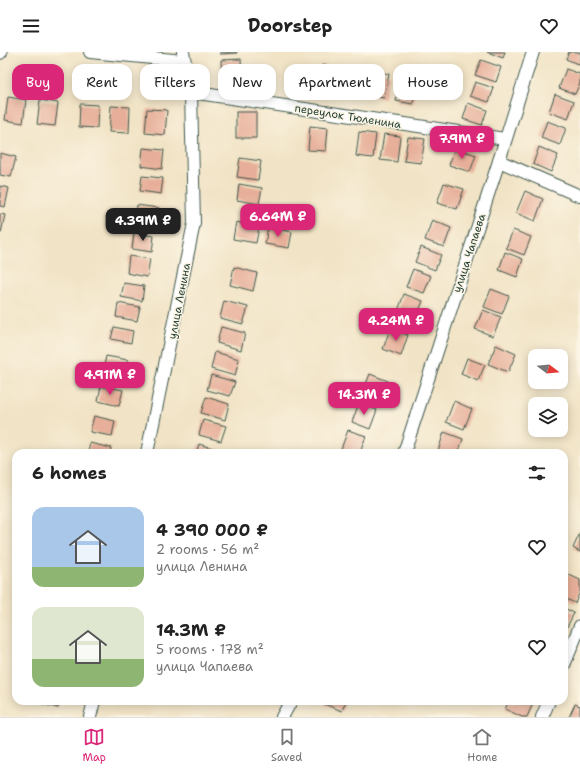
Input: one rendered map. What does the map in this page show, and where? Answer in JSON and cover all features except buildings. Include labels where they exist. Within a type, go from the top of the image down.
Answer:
[{"type":"street","points":[[90,52],[184,56]]},
{"type":"street","name":"улица Чапаева","points":[[405,449],[499,161],[532,52]]},
{"type":"street","name":"переулок Тюленина","points":[[210,95],[505,139]]},
{"type":"street","name":"улица Ленина","points":[[148,449],[194,223],[191,100]]},
{"type":"street","points":[[499,161],[580,196]]},
{"type":"street","points":[[568,655],[580,626]]},
{"type":"street","points":[[90,717],[93,705]]},
{"type":"street","points":[[282,717],[289,705]]},
{"type":"street","points":[[542,717],[547,705]]}]
